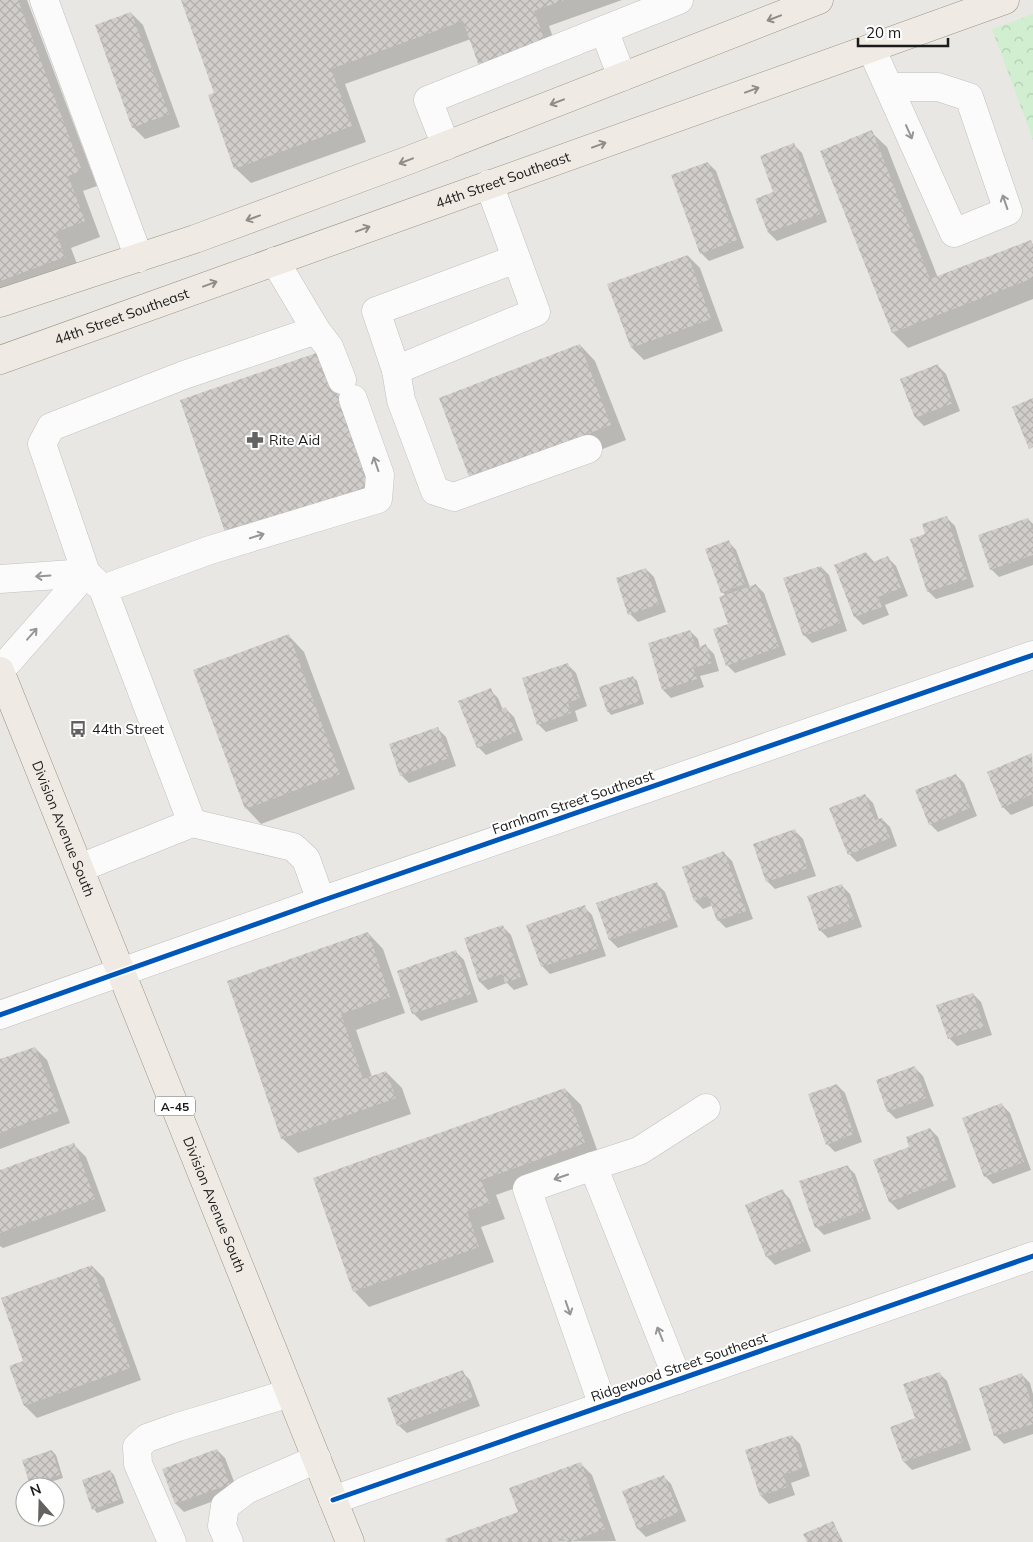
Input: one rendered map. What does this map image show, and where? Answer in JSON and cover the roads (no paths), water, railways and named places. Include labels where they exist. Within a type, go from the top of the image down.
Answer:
[{"type":"main road","points":[[0,302],[195,239],[446,146],[819,0]]},
{"type":"main road","name":"44th Street Southeast","points":[[0,360],[1005,0]]},
{"type":"main road","name":"Division Avenue South","points":[[0,671],[350,1542]]},
{"type":"street","points":[[44,0],[139,258]]},
{"type":"street","points":[[446,146],[428,100],[680,0]]},
{"type":"street","points":[[604,30],[622,77]]},
{"type":"street","points":[[872,48],[889,87],[954,234],[1008,211],[969,96],[938,86],[889,87]]},
{"type":"street","points":[[396,370],[536,312],[489,184]]},
{"type":"street","points":[[516,259],[376,311],[396,370],[401,400],[436,492],[454,498],[588,449]]},
{"type":"street","points":[[0,580],[94,581],[210,550],[378,499],[380,475],[347,390],[323,338],[274,261]]},
{"type":"street","points":[[192,823],[94,581],[42,444],[51,427],[184,375],[323,338]]},
{"type":"street","points":[[0,671],[94,581]]},
{"type":"street","name":"Farnham Street Southeast","points":[[0,1015],[320,900],[1033,655]]},
{"type":"street","points":[[80,868],[192,823],[293,848],[306,859],[320,900]]},
{"type":"street","points":[[603,1406],[527,1189],[639,1151],[706,1108]]},
{"type":"street","points":[[593,1166],[678,1380]]},
{"type":"street","name":"Ridgewood Street Southeast","points":[[334,1500],[1033,1256]]},
{"type":"street","points":[[172,1542],[138,1464],[137,1447],[147,1438],[178,1427],[290,1393]]},
{"type":"street","points":[[228,1542],[222,1526],[225,1506],[246,1490],[317,1459]]},
{"type":"place","name":"Rite Aid","points":[[255,440]]},
{"type":"place","name":"44th Street","points":[[78,729]]}]
